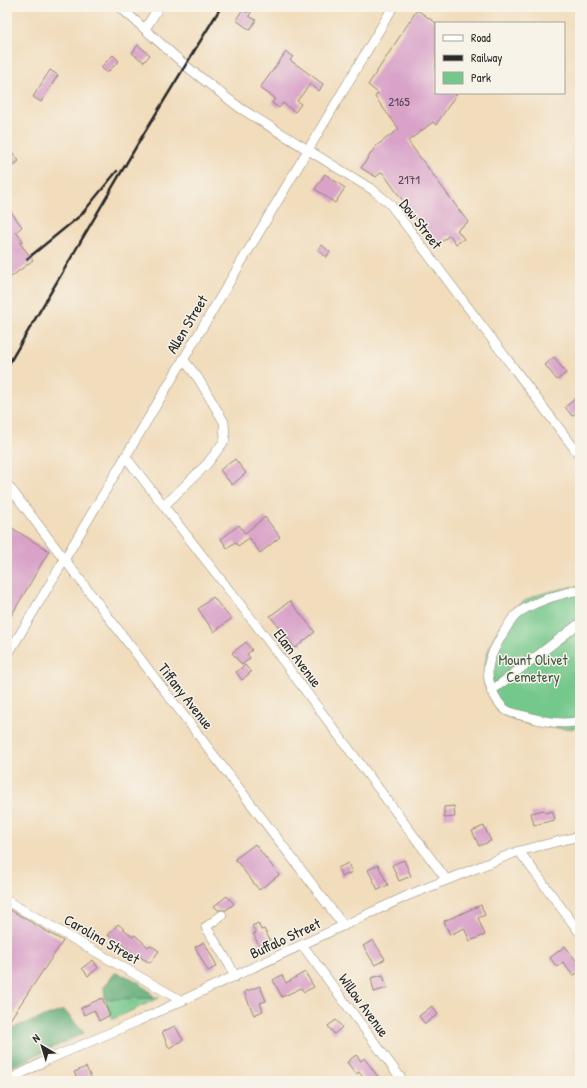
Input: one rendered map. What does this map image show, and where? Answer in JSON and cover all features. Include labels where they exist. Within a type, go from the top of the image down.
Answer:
[{"type":"street","name":"Dow Street","points":[[120,7],[186,66],[240,108],[373,190],[390,204],[580,456]]},
{"type":"street","points":[[145,29],[159,7]]},
{"type":"street","name":"Allen Street","points":[[7,656],[393,7]]},
{"type":"street","points":[[164,506],[207,464],[225,440],[224,422],[198,378],[183,359]]},
{"type":"street","name":"Elam Avenue","points":[[125,456],[260,630],[446,879]]},
{"type":"street","name":"Tiffany Avenue","points":[[7,484],[344,926]]},
{"type":"street","points":[[580,590],[567,592],[532,606],[516,615],[503,634],[488,664],[491,692],[506,710],[536,719],[570,724],[580,721]]},
{"type":"street","points":[[491,692],[580,623]]},
{"type":"street","name":"Buffalo Street","points":[[7,1081],[47,1060],[235,977],[446,879],[519,851],[580,836]]},
{"type":"street","points":[[519,851],[580,933]]},
{"type":"street","name":"Carolina Street","points":[[7,901],[182,1001]]},
{"type":"street","points":[[222,915],[206,927],[230,964],[235,977]]},
{"type":"street","name":"Willow Avenue","points":[[303,946],[403,1081]]},
{"type":"green space","name":"Mount Olivet Cemetery","points":[[572,587],[580,587],[580,728],[542,726],[513,719],[506,715],[494,703],[487,689],[485,674],[487,658],[492,642],[500,627],[510,614],[522,603],[539,595]]},
{"type":"green space","points":[[115,973],[127,976],[137,982],[155,998],[105,999],[104,987]]},
{"type":"green space","points":[[159,998],[113,1019],[105,999]]},
{"type":"green space","points":[[64,1010],[84,1033],[7,1069],[7,1030]]},
{"type":"building","points":[[244,7],[254,7],[249,16],[256,20],[250,30],[236,20]]},
{"type":"building","points":[[417,10],[435,22],[435,94],[456,94],[436,125],[433,122],[408,141],[468,222],[457,230],[464,239],[456,244],[450,235],[436,246],[382,172],[376,177],[361,168],[376,146],[399,129],[375,97],[378,93],[368,85]]},
{"type":"building","points":[[138,45],[150,55],[144,62],[132,53]]},
{"type":"building","points":[[286,52],[293,57],[290,60],[323,84],[319,91],[310,84],[297,101],[301,104],[295,112],[283,103],[279,108],[272,103],[275,98],[260,88]]},
{"type":"building","points":[[113,55],[119,61],[107,73],[101,67]]},
{"type":"building","points":[[50,70],[58,75],[41,102],[33,97]]},
{"type":"building","points":[[7,146],[19,161],[7,170]]},
{"type":"building","points":[[325,174],[345,188],[335,203],[315,189]]},
{"type":"building","points":[[7,206],[22,227],[16,232],[23,241],[20,243],[33,260],[7,280]]},
{"type":"building","points":[[322,245],[330,252],[326,257],[318,250]]},
{"type":"building","points":[[554,357],[566,373],[557,380],[545,365]]},
{"type":"building","points":[[580,395],[580,410],[572,416],[565,407]]},
{"type":"building","points":[[235,459],[246,473],[232,485],[220,470]]},
{"type":"building","points":[[265,517],[280,537],[260,553],[249,538],[238,546],[235,542],[227,548],[221,539],[239,525],[245,533]]},
{"type":"building","points":[[7,525],[49,551],[7,623]]},
{"type":"building","points":[[213,597],[231,619],[214,632],[198,609]]},
{"type":"building","points":[[290,601],[315,632],[295,648],[270,616]]},
{"type":"building","points":[[246,642],[252,650],[247,654],[250,658],[242,665],[232,653]]},
{"type":"building","points":[[245,665],[251,672],[242,680],[236,672]]},
{"type":"building","points":[[454,806],[455,817],[444,818],[444,807]]},
{"type":"building","points":[[544,810],[545,813],[553,811],[555,820],[534,825],[531,813]]},
{"type":"building","points":[[484,826],[491,841],[479,846],[472,831]]},
{"type":"building","points":[[255,844],[279,875],[259,890],[235,859]]},
{"type":"building","points":[[404,860],[411,876],[399,881],[392,865]]},
{"type":"building","points":[[348,863],[352,872],[342,877],[338,868]]},
{"type":"building","points":[[378,865],[388,885],[378,890],[368,870]]},
{"type":"building","points":[[227,896],[234,904],[226,910],[218,910],[214,906]]},
{"type":"building","points":[[481,905],[485,915],[478,918],[485,935],[470,941],[464,928],[450,935],[444,921]]},
{"type":"building","points":[[7,908],[63,941],[7,1024]]},
{"type":"building","points":[[258,923],[261,930],[264,929],[270,940],[262,945],[259,945],[253,934],[256,933],[252,926]]},
{"type":"building","points":[[118,924],[133,937],[135,935],[148,947],[150,945],[159,951],[150,963],[135,954],[134,955],[121,943],[120,945],[108,935]]},
{"type":"building","points":[[373,940],[385,959],[375,965],[363,946]]},
{"type":"building","points":[[204,942],[217,966],[208,971],[195,947]]},
{"type":"building","points":[[565,946],[580,966],[580,971],[573,976],[563,962],[557,967],[550,958]]},
{"type":"building","points":[[93,960],[98,968],[88,976],[82,968]]},
{"type":"building","points":[[305,972],[314,987],[304,992],[301,988],[282,997],[273,980],[282,975],[286,983]]},
{"type":"building","points":[[383,975],[387,988],[374,992],[371,978]]},
{"type":"building","points":[[260,986],[266,1001],[260,1003],[263,1011],[254,1015],[244,992]]},
{"type":"building","points":[[102,998],[110,1015],[99,1021],[94,1010],[84,1015],[81,1008]]},
{"type":"building","points":[[432,1006],[438,1014],[425,1024],[419,1016]]},
{"type":"building","points":[[336,1020],[342,1027],[334,1034],[328,1026]]},
{"type":"building","points":[[175,1026],[183,1040],[169,1048],[162,1032]]},
{"type":"building","points":[[356,1055],[361,1061],[364,1058],[381,1081],[366,1081],[359,1072],[356,1074],[347,1062]]},
{"type":"building","points":[[86,1067],[93,1081],[78,1081],[74,1072]]},
{"type":"railway","points":[[7,367],[143,135],[221,7]]},
{"type":"railway","points":[[247,11],[249,7]]},
{"type":"railway","points":[[27,259],[81,215],[117,171]]}]
